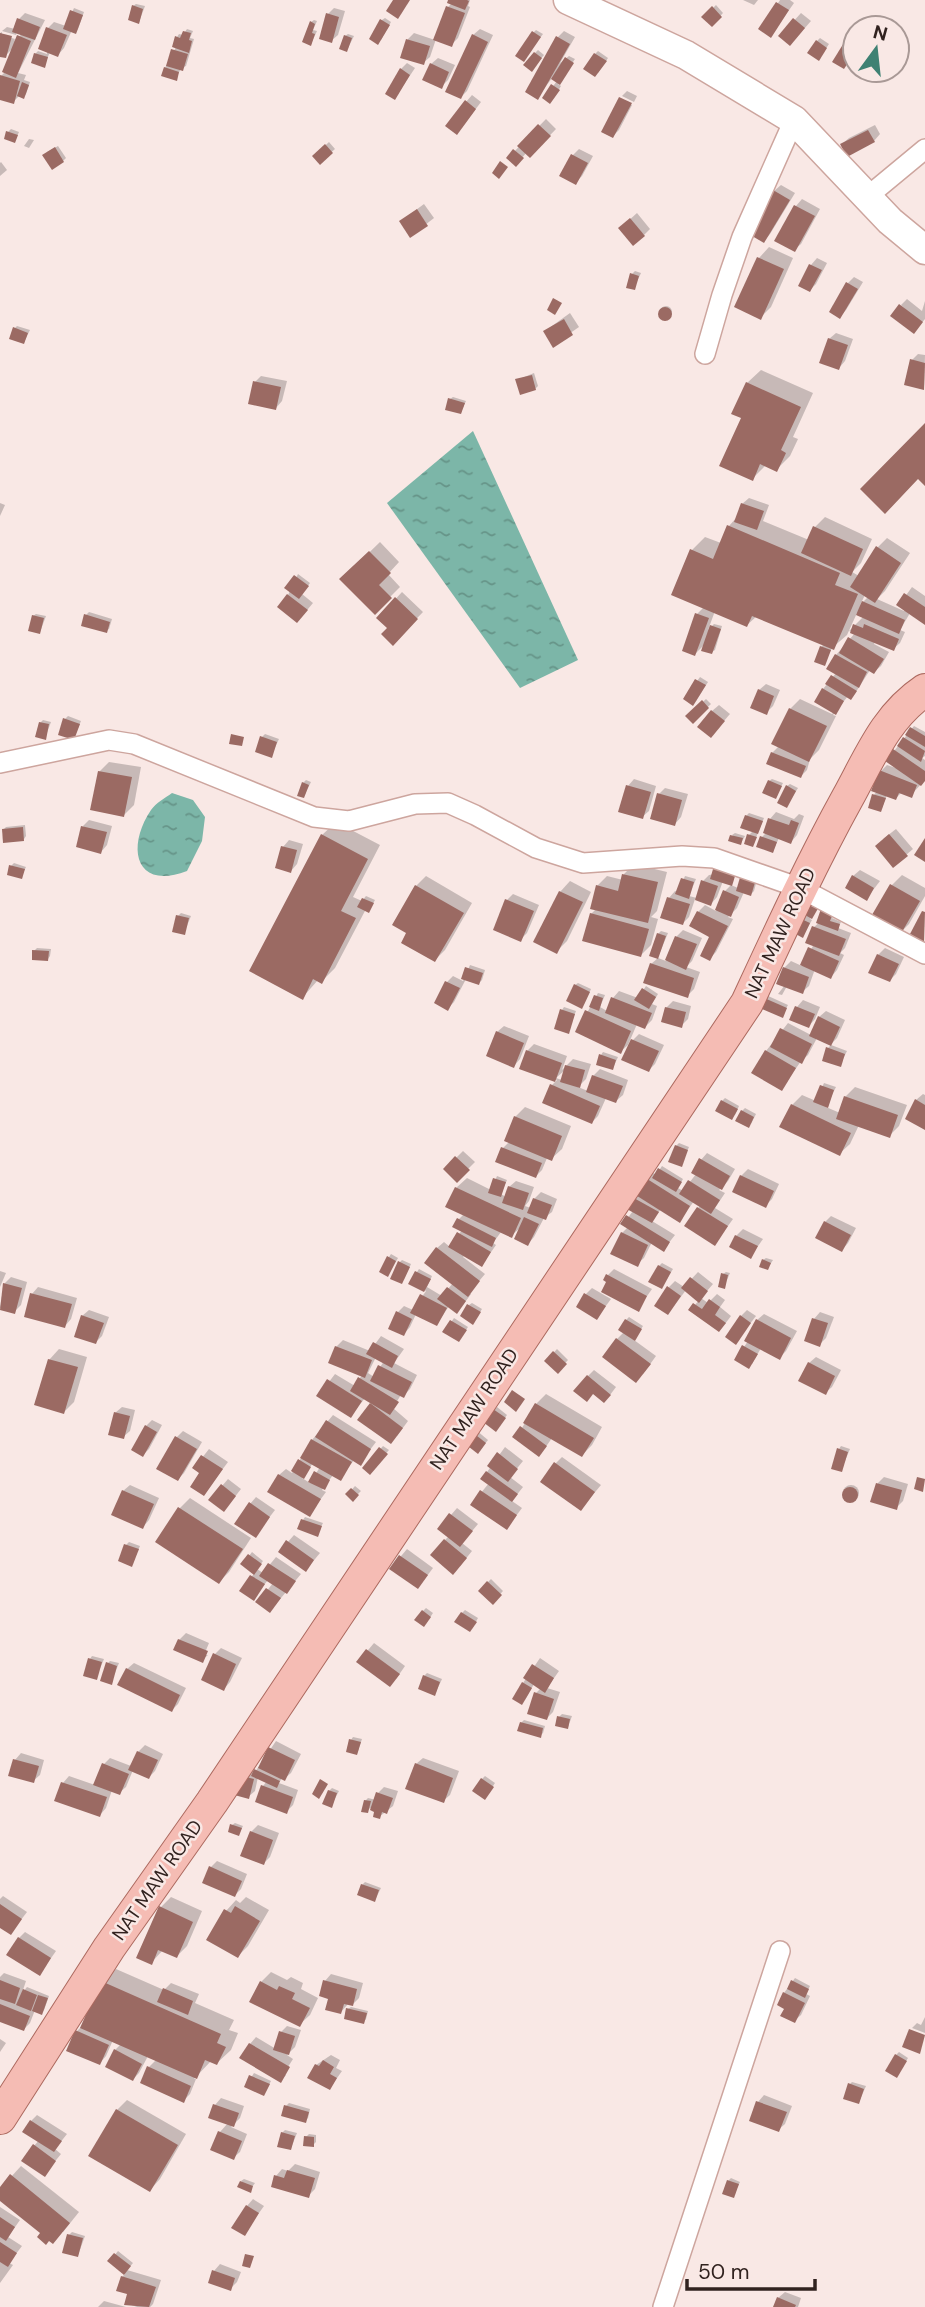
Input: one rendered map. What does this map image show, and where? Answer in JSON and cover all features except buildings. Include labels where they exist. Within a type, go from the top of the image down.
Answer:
[{"type":"main road","points":[[568,0],[686,55],[794,120],[867,197],[925,250]]},
{"type":"main road","name":"NAT MAW ROAD","points":[[0,2118],[108,1948],[212,1802],[747,1003],[800,888],[892,718],[925,690]]},
{"type":"street","points":[[705,354],[742,237],[794,120]]},
{"type":"street","points":[[867,197],[925,149]]},
{"type":"street","points":[[0,764],[108,740],[134,744],[314,817],[349,821],[415,804],[448,803],[536,848],[583,863],[682,856],[714,858],[800,888],[925,954]]},
{"type":"street","points":[[663,2307],[780,1951]]},
{"type":"water","points":[[473,431],[578,660],[520,688],[387,503]]},
{"type":"water","points":[[172,793],[193,800],[205,817],[202,841],[187,871],[169,876],[156,875],[146,870],[140,862],[139,838],[151,810]]}]
